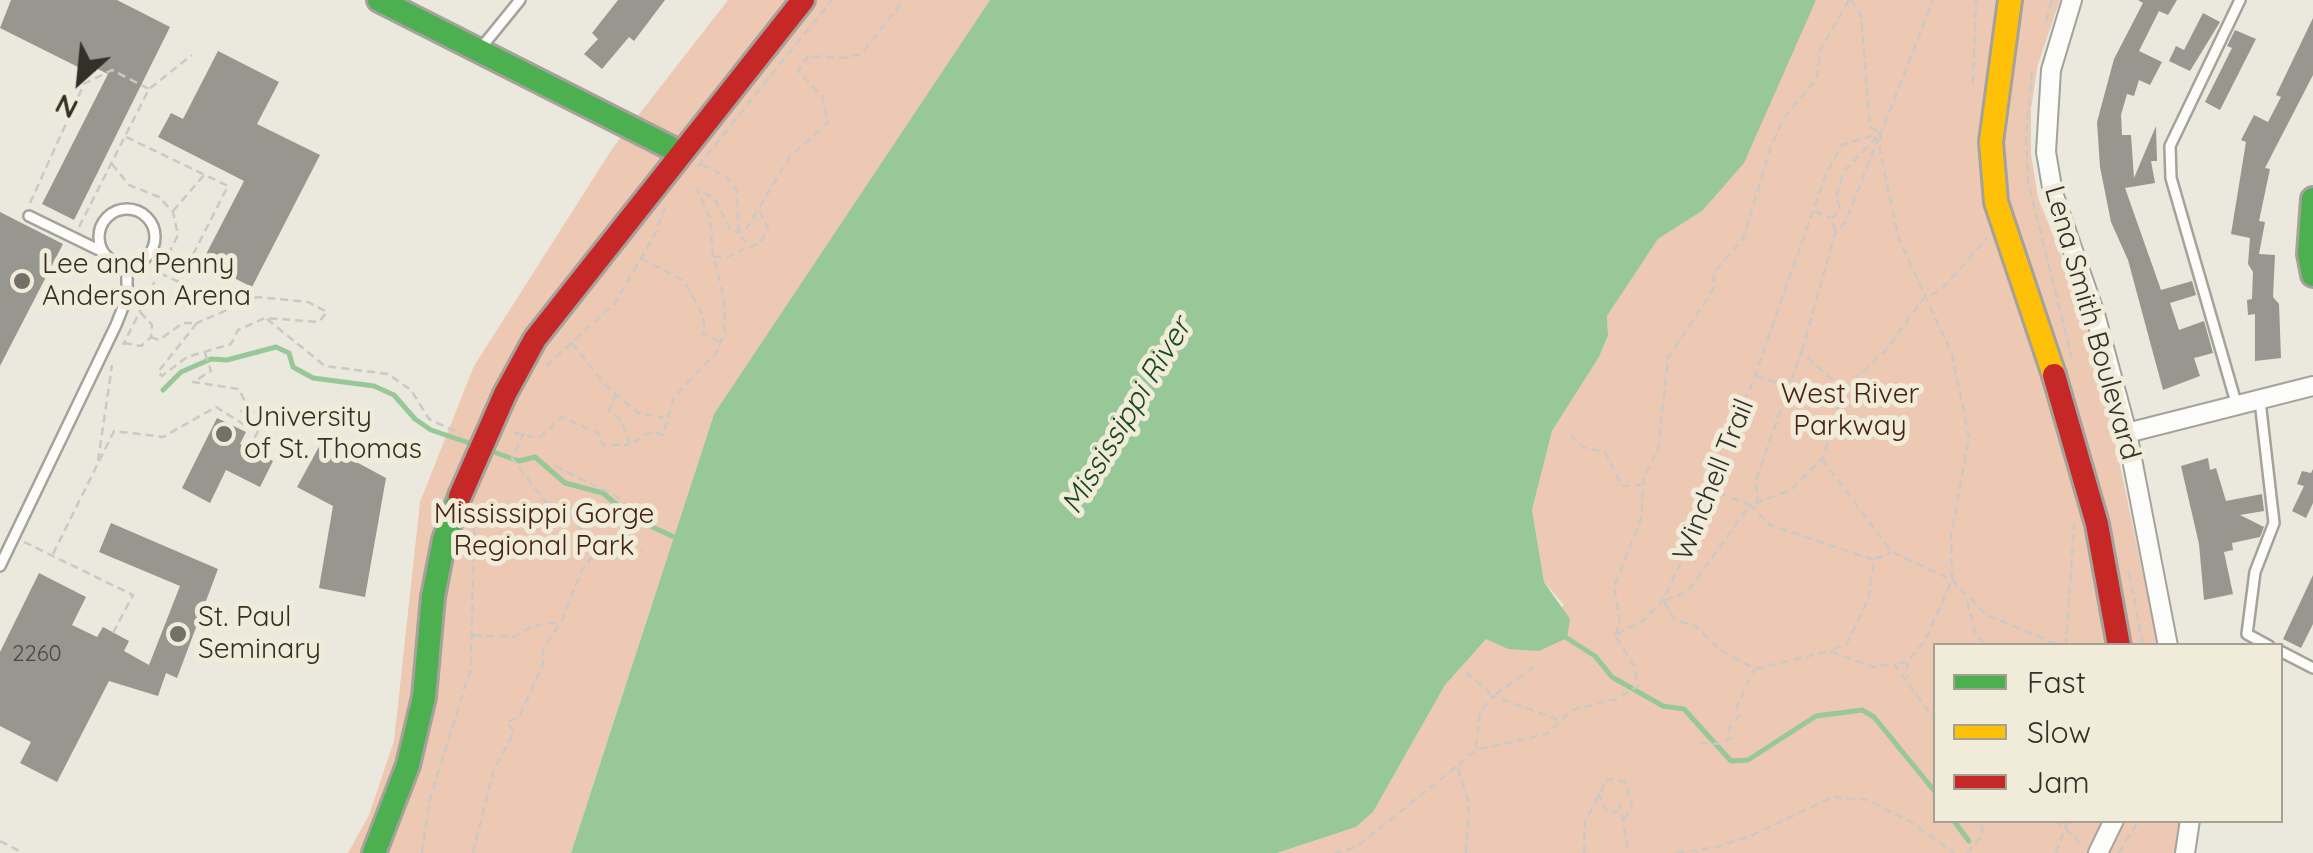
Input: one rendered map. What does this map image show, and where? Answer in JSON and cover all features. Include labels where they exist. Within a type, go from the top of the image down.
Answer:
[{"type":"street","points":[[378,0],[691,158]]},
{"type":"street","points":[[374,853],[408,765],[424,698],[433,597],[444,540],[505,394],[535,339],[691,158],[803,0]]},
{"type":"street","points":[[2010,0],[1996,79],[1992,142],[1996,202],[2060,391],[2097,524],[2118,643]]},
{"type":"street","name":"Lena Smith Boulevard","points":[[2072,0],[2051,70],[2046,152],[2053,192],[2095,314],[2127,433],[2167,643]]},
{"type":"street","points":[[2313,199],[2309,254],[2313,275]]},
{"type":"street","points":[[2127,433],[2313,386]]},
{"type":"street","points":[[2090,849],[2112,823]]},
{"type":"street","points":[[2184,853],[2189,823]]},
{"type":"lane","points":[[479,50],[520,0]]},
{"type":"lane","points":[[2237,406],[2171,178],[2170,146],[2240,0]]},
{"type":"lane","points":[[29,210],[127,265]]},
{"type":"lane","points":[[104,252],[100,234],[108,217],[124,210],[141,213],[153,226],[154,243],[145,258],[127,265]]},
{"type":"lane","points":[[0,566],[116,324],[127,297],[127,265]]},
{"type":"lane","points":[[2260,401],[2274,522],[2255,572],[2247,634],[2264,643]]},
{"type":"lane","points":[[2283,653],[2313,668]]},
{"type":"path","points":[[690,176],[691,158],[832,0]]},
{"type":"path","points":[[740,235],[789,158],[828,122],[822,96],[798,71],[808,56],[842,58],[861,54],[904,0]]},
{"type":"path","points":[[1334,853],[1356,847],[1476,750],[1547,734],[1572,710],[1616,699],[1638,686],[1634,666],[1615,635],[1620,621],[1614,588],[1641,519],[1642,485],[1658,450],[1668,358],[1713,290],[1714,272],[1743,239],[1770,146],[1784,118],[1817,78],[1820,51],[1850,0],[1861,16],[1870,126],[1881,133]]},
{"type":"path","points":[[1835,233],[1845,223],[1934,0]]},
{"type":"path","points":[[1976,0],[1971,79],[1977,94]]},
{"type":"path","points":[[2043,32],[2052,0]]},
{"type":"path","points":[[76,233],[149,89],[192,56]]},
{"type":"path","points":[[2035,63],[2026,137],[2028,182],[2075,368]]},
{"type":"path","points":[[29,210],[84,84],[112,70],[149,89]]},
{"type":"path","points":[[1758,502],[1756,480],[1802,352],[1835,233],[1832,219],[1840,208],[1836,197],[1844,171],[1881,133]]},
{"type":"path","points":[[1881,133],[1880,152],[1899,240],[1923,299],[1952,354],[1969,438],[1964,487],[1951,537],[1952,580],[1934,624],[1907,662],[1908,680]]},
{"type":"path","name":"Winchell Trail","points":[[1615,635],[1644,620],[1664,600],[1755,376],[1813,210],[1842,146],[1881,133]]},
{"type":"path","points":[[125,136],[228,186],[179,282],[160,273]]},
{"type":"path","points":[[691,158],[724,176],[736,189],[740,235],[748,246]]},
{"type":"path","points":[[98,463],[108,376],[178,234],[173,212],[144,187],[128,185],[111,163]]},
{"type":"path","points":[[173,212],[204,174]]},
{"type":"path","points":[[506,434],[524,432],[539,438],[562,416],[598,433],[603,445],[630,445],[652,431],[663,435],[674,398],[698,375],[721,343],[724,298],[713,256],[710,218],[698,186],[714,198],[732,232],[740,235]]},
{"type":"path","points":[[536,376],[615,304],[669,198]]},
{"type":"path","points":[[713,256],[730,256],[756,246],[768,228],[759,210]]},
{"type":"path","points":[[1813,210],[1832,219]]},
{"type":"path","points":[[1874,560],[1868,600],[1848,643],[1755,669],[1719,649],[1696,626],[1675,620],[1664,600],[1688,592],[1750,505],[1791,490],[1822,459],[1844,390],[1886,350],[1923,299],[1941,290],[1988,237]]},
{"type":"path","points":[[641,258],[684,281],[704,317],[703,334],[721,343]]},
{"type":"path","points":[[257,297],[308,302],[327,312],[319,322],[265,318],[238,330],[231,344],[205,352],[162,376],[158,372],[197,324],[257,297]]},
{"type":"path","points":[[124,343],[140,346],[151,336],[152,325],[138,312]]},
{"type":"path","points":[[265,318],[325,366],[388,374],[411,390],[429,420],[471,437]]},
{"type":"path","points":[[151,336],[159,340],[183,323],[197,324]]},
{"type":"path","points":[[572,343],[638,412],[666,418]]},
{"type":"path","points":[[205,352],[211,371],[192,380],[239,389],[247,405],[263,417],[249,448]]},
{"type":"path","points":[[1802,352],[1844,390]]},
{"type":"path","points":[[1755,376],[1788,386]]},
{"type":"path","points":[[616,393],[609,411],[621,420],[630,445]]},
{"type":"path","points":[[247,405],[240,410],[251,424],[260,428]]},
{"type":"path","points":[[53,554],[114,431],[163,437],[216,408],[244,426],[251,424]]},
{"type":"path","points":[[524,432],[512,458],[546,502],[551,500],[570,512],[607,556],[624,558],[642,551]]},
{"type":"path","points":[[1571,435],[1582,447],[1606,452],[1622,486],[1642,485]]},
{"type":"path","points":[[1822,459],[1892,552],[1952,580],[1967,600],[1987,615],[2056,643]]},
{"type":"path","points":[[555,466],[616,496],[638,517]]},
{"type":"path","points":[[1707,488],[1750,505],[1770,525],[1874,560],[1892,552]]},
{"type":"path","points":[[570,512],[626,522],[642,512]]},
{"type":"path","points":[[422,853],[430,799],[471,668],[475,515]]},
{"type":"path","points":[[2063,643],[2074,521]]},
{"type":"path","points":[[607,556],[626,522]]},
{"type":"path","points":[[14,538],[132,595],[114,633]]},
{"type":"path","points":[[473,853],[493,772],[514,732],[507,722],[519,717],[543,664],[543,649],[560,622],[582,570],[598,549]]},
{"type":"path","points":[[2126,562],[2142,643]]},
{"type":"path","points":[[1967,600],[1975,632],[1984,643]]},
{"type":"path","points":[[473,634],[513,637],[533,626],[560,622]]},
{"type":"path","points":[[1829,650],[1874,668],[1881,663],[1907,662]]},
{"type":"path","points":[[1894,664],[1933,718]]},
{"type":"path","points":[[1476,750],[1480,712],[1493,696],[1537,665]]},
{"type":"path","points":[[1700,743],[1722,744],[1732,738],[1729,728],[1739,716],[1737,706],[1755,669]]},
{"type":"path","points":[[1466,672],[1493,696],[1539,709],[1561,721]]},
{"type":"path","points":[[1457,766],[1469,803],[1466,853]]},
{"type":"path","points":[[1584,853],[1585,822],[1597,792],[1607,780],[1625,782],[1632,805],[1624,820]]},
{"type":"path","points":[[1597,792],[1608,814],[1620,810]]},
{"type":"path","points":[[1676,853],[1718,847],[1750,836],[1833,797],[1867,800],[1908,820],[1954,853]]},
{"type":"path","points":[[1619,802],[1629,853]]},
{"type":"path","points":[[1967,853],[1982,834],[1980,823]]},
{"type":"path","points":[[2058,823],[2090,849]]},
{"type":"path","points":[[2056,853],[2067,823]]},
{"type":"path","points":[[2119,853],[2136,823]]},
{"type":"path","points":[[0,841],[23,853]]},
{"type":"green space","name":"Mississippi Gorge Regional Park","points":[[728,0],[990,0],[714,414],[571,853],[348,853],[369,815],[394,741],[420,502],[474,366],[612,149]]},
{"type":"green space","name":"West River Parkway","points":[[1816,0],[2060,0],[2038,64],[2031,109],[2031,154],[2038,198],[2086,317],[2158,643],[1933,643],[1933,823],[2180,823],[2174,853],[1277,853],[1356,827],[1373,812],[1445,685],[1486,638],[1508,649],[1564,605],[1544,582],[1532,510],[1552,431],[1599,357],[1608,337],[1607,316],[1658,239],[1702,211]]},
{"type":"water","name":"Mississippi River","points":[[990,0],[1816,0],[1744,163],[1702,211],[1658,239],[1607,316],[1608,336],[1599,357],[1552,431],[1532,510],[1544,582],[1570,619],[1567,638],[1539,651],[1508,649],[1486,639],[1445,685],[1373,812],[1356,827],[1277,853],[571,853],[714,414]]},
{"type":"building","points":[[11,0],[117,0],[170,27],[74,220],[42,204],[108,74],[81,61],[78,67],[0,28]]},
{"type":"building","points":[[618,0],[665,0],[634,41],[629,37],[602,69],[584,54],[598,39],[592,33]]},
{"type":"building","points":[[2138,0],[2177,0],[2168,15],[2159,11],[2139,51],[2162,62],[2150,85],[2139,80],[2134,96],[2127,94],[2121,115],[2122,135],[2131,135],[2134,178],[2156,126],[2157,161],[2151,161],[2155,183],[2125,188],[2161,290],[2192,281],[2196,295],[2170,303],[2179,330],[2204,321],[2213,353],[2194,358],[2200,376],[2163,390],[2128,260],[2111,222],[2100,167],[2097,122],[2114,59],[2143,3]]},
{"type":"building","points":[[2203,13],[2220,22],[2190,71],[2169,61],[2176,46],[2184,50]]},
{"type":"building","points":[[2313,18],[2313,75],[2265,168],[2270,169],[2259,221],[2265,222],[2259,254],[2275,255],[2273,297],[2279,304],[2281,358],[2255,361],[2255,314],[2248,315],[2247,300],[2252,299],[2250,238],[2231,234],[2246,142],[2241,140],[2254,115],[2268,122],[2281,97],[2276,95]]},
{"type":"building","points":[[2235,30],[2256,39],[2220,110],[2205,102],[2232,48],[2227,46]]},
{"type":"building","points":[[218,51],[279,82],[257,124],[320,155],[252,287],[202,262],[244,181],[158,137],[171,113],[183,119]]},
{"type":"building","name":"Lee and Penny Anderson Arena","points":[[0,212],[63,244],[0,366]]},
{"type":"building","points":[[217,418],[246,432],[240,444],[273,461],[260,487],[226,470],[210,503],[182,488]]},
{"type":"building","points":[[321,443],[386,478],[365,597],[319,588],[333,506],[297,487]]},
{"type":"building","points":[[2208,458],[2210,470],[2216,468],[2226,501],[2262,494],[2264,511],[2240,515],[2264,527],[2260,537],[2232,543],[2233,550],[2224,552],[2233,594],[2204,600],[2199,544],[2181,466]]},
{"type":"building","points":[[2313,469],[2313,503],[2306,518],[2292,511],[2304,486],[2297,484],[2302,471],[2311,473]]},
{"type":"building","points":[[111,523],[218,569],[177,678],[166,673],[158,696],[109,681],[57,782],[20,763],[31,742],[0,726],[0,652],[39,573],[86,597],[72,625],[97,637],[103,627],[129,641],[124,651],[149,665],[180,586],[99,552]]},
{"type":"building","points":[[2313,575],[2313,624],[2301,648],[2283,639]]},
{"type":"waterway","points":[[163,390],[181,372],[211,359],[227,360],[276,347],[289,353],[293,367],[313,378],[374,386],[394,395],[415,419],[431,430],[475,445]]},
{"type":"waterway","points":[[491,451],[519,461],[535,457],[565,483],[603,493],[631,517],[674,537]]},
{"type":"waterway","points":[[1562,635],[1595,656],[1612,677],[1663,706],[1684,709],[1731,761],[1748,760],[1816,716],[1862,710],[1874,717],[1933,789]]},
{"type":"waterway","points":[[1955,823],[1969,841]]},
{"type":"traffic: fast","points":[[379,0],[681,153]]},
{"type":"traffic: fast","points":[[2313,199],[2309,254],[2313,275]]},
{"type":"traffic: fast","points":[[374,853],[408,765],[424,697],[433,597],[444,540],[460,496]]},
{"type":"traffic: slow","points":[[2010,0],[1991,142],[1996,202],[2054,375]]},
{"type":"traffic: jam","points":[[505,394],[535,339],[803,0]]},
{"type":"traffic: jam","points":[[2054,375],[2097,524],[2118,643]]},
{"type":"traffic: jam","points":[[460,496],[505,394]]},
{"type":"place","name":"Lee and Penny Anderson Arena","points":[[22,281]]},
{"type":"place","name":"University of St. Thomas","points":[[224,434]]},
{"type":"place","name":"St. Paul Seminary","points":[[178,634]]}]
